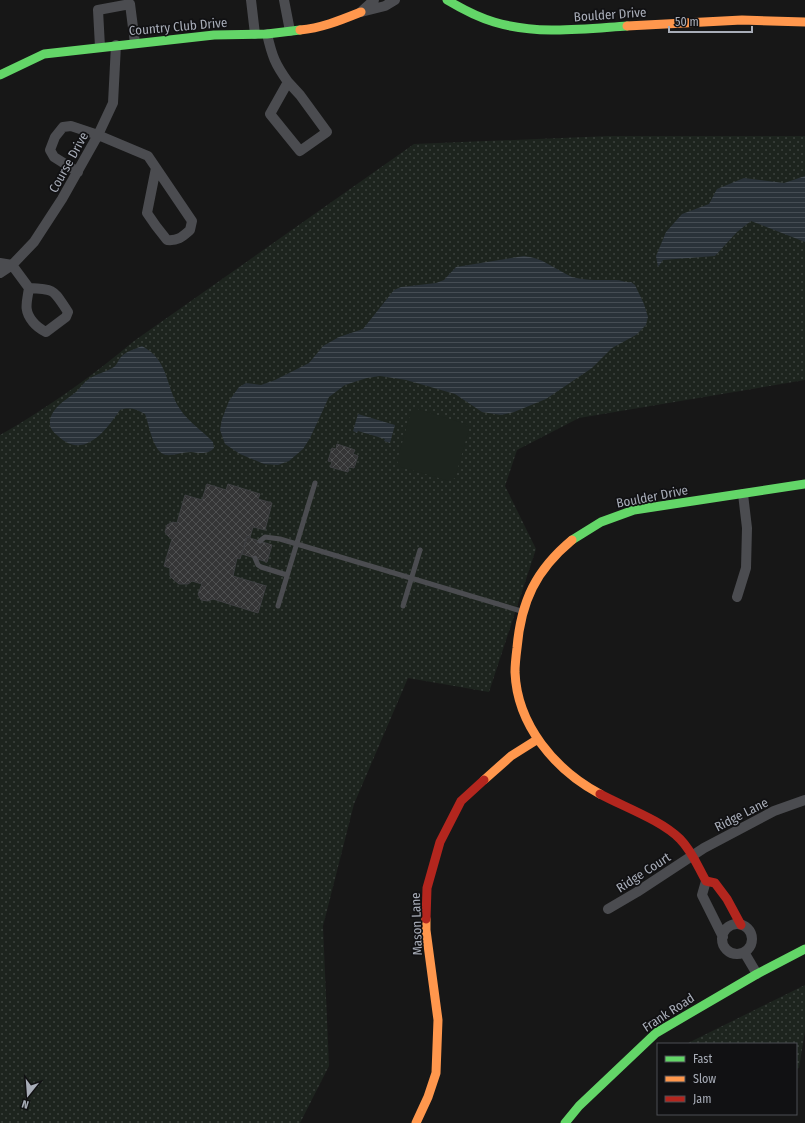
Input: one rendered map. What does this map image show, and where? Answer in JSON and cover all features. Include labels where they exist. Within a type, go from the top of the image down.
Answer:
[{"type":"street","points":[[251,0],[255,34]]},
{"type":"street","points":[[284,0],[290,31]]},
{"type":"street","name":"Country Club Drive","points":[[361,12],[374,0]]},
{"type":"street","name":"Country Club Drive","points":[[0,75],[44,54],[214,35],[267,34],[310,29],[339,21],[361,12],[385,6],[395,0]]},
{"type":"street","name":"Boulder Drive","points":[[447,0],[464,11],[485,20],[508,27],[530,30],[560,30],[727,20],[769,19],[805,22]]},
{"type":"street","points":[[100,47],[98,10],[130,4],[134,43]]},
{"type":"street","points":[[267,34],[270,51],[276,65],[327,132],[300,151],[270,114],[288,82]]},
{"type":"street","name":"Course Drive","points":[[0,273],[12,265],[34,242],[62,199],[98,135],[113,103],[116,45]]},
{"type":"street","points":[[78,172],[54,157],[50,150],[55,137],[63,126],[71,126],[98,135],[148,156],[192,221],[190,230],[181,239],[174,241],[167,240],[147,213],[156,168]]},
{"type":"street","points":[[0,263],[12,265],[29,288],[26,306],[27,315],[39,329],[46,332],[66,318],[68,312],[55,292],[47,289],[29,288]]},
{"type":"street","name":"Boulder Drive","points":[[744,952],[750,948],[752,938],[747,929],[741,925],[727,899],[715,883],[706,881],[681,840],[667,828],[597,793],[573,778],[551,756],[538,739],[522,704],[515,673],[518,628],[522,612],[532,587],[552,558],[576,536],[592,526],[609,518],[634,510],[805,484]]},
{"type":"street","points":[[737,596],[746,568],[747,528],[743,494]]},
{"type":"street","name":"Mason Lane","points":[[416,1123],[428,1098],[436,1073],[438,1020],[426,930],[427,888],[440,842],[461,801],[511,756],[538,739]]},
{"type":"street","name":"Ridge Lane","points":[[691,856],[774,811],[805,800]]},
{"type":"street","name":"Ridge Court","points":[[608,909],[637,892],[691,856]]},
{"type":"street","points":[[706,881],[702,895],[723,937]]},
{"type":"street","points":[[741,925],[734,925],[726,930],[723,937],[723,943],[727,950],[736,954],[744,952],[757,974]]},
{"type":"street","name":"Frank Road","points":[[565,1123],[579,1106],[656,1033],[757,974],[805,949]]},
{"type":"lane","points":[[278,606],[315,483]]},
{"type":"lane","points":[[260,541],[265,537],[271,537],[522,612]]},
{"type":"lane","points":[[403,606],[420,550]]},
{"type":"lane","points":[[255,558],[258,565],[261,567],[287,575]]},
{"type":"shaded area","points":[[609,136],[805,136],[805,380],[579,418],[517,450],[505,486],[536,549],[489,692],[408,678],[354,804],[323,926],[329,1066],[300,1123],[0,1123],[0,435],[69,391],[134,341],[414,144]]},
{"type":"shaded area","points":[[805,176],[805,242],[751,221],[737,232],[715,256],[663,260],[658,267],[656,256],[666,232],[682,214],[709,204],[717,189],[744,178],[784,183]]},
{"type":"shaded area","points":[[524,256],[542,261],[572,277],[588,280],[616,280],[631,282],[635,285],[644,304],[648,317],[646,325],[636,335],[612,348],[592,368],[546,399],[514,412],[501,415],[482,412],[455,394],[406,380],[380,376],[367,378],[345,385],[329,397],[310,438],[303,449],[289,461],[278,465],[264,464],[240,454],[225,444],[220,430],[222,419],[229,401],[239,387],[246,383],[261,385],[275,380],[309,363],[323,346],[339,337],[363,329],[394,290],[401,287],[436,283],[444,280],[456,267]]},
{"type":"shaded area","points":[[142,346],[158,359],[166,375],[175,401],[180,409],[187,418],[213,442],[214,448],[209,452],[188,452],[169,455],[162,453],[152,438],[145,414],[133,409],[120,410],[101,434],[94,440],[85,444],[77,445],[68,443],[52,430],[50,426],[51,416],[60,404],[76,392],[87,380],[114,367],[125,353]]},
{"type":"shaded area","points":[[417,409],[466,424],[469,429],[455,478],[449,481],[401,467],[397,461],[411,412]]},
{"type":"shaded area","points":[[358,414],[395,425],[390,443],[384,441],[385,439],[358,431],[357,433],[353,431]]},
{"type":"shaded area","points":[[805,985],[805,1031],[799,1068],[797,1069],[797,1043],[688,1043]]},
{"type":"building","points":[[337,444],[355,450],[353,454],[358,456],[354,468],[349,467],[348,472],[330,467],[332,462],[328,461],[332,448],[336,449]]},
{"type":"building","points":[[207,484],[226,490],[228,484],[260,494],[258,499],[272,503],[265,530],[253,527],[250,537],[247,536],[240,559],[237,558],[233,576],[266,586],[258,613],[213,599],[208,601],[201,600],[198,594],[202,584],[192,581],[188,584],[179,584],[170,576],[170,568],[164,566],[172,539],[165,532],[167,525],[173,522],[177,523],[185,495],[202,500]]},
{"type":"building","points":[[247,537],[272,545],[267,562],[242,554]]},
{"type":"traffic: fast","points":[[447,0],[488,20],[527,29],[560,30],[627,26]]},
{"type":"traffic: fast","points":[[0,75],[44,54],[214,35],[267,34],[300,30]]},
{"type":"traffic: fast","points":[[572,540],[601,522],[634,510],[805,484]]},
{"type":"traffic: fast","points":[[565,1123],[579,1106],[656,1033],[757,974],[805,949]]},
{"type":"traffic: slow","points":[[300,30],[324,26],[361,12]]},
{"type":"traffic: slow","points":[[627,26],[742,20],[805,22]]},
{"type":"traffic: slow","points":[[572,540],[559,551],[540,575],[532,588],[527,601],[519,631],[515,672],[517,691],[531,728],[541,744],[568,772],[600,794]]},
{"type":"traffic: slow","points":[[484,780],[511,756],[538,739]]},
{"type":"traffic: slow","points":[[416,1123],[428,1097],[436,1073],[438,1020],[426,930],[426,919]]},
{"type":"traffic: jam","points":[[426,919],[427,888],[440,842],[461,801],[484,780]]},
{"type":"traffic: jam","points":[[600,794],[653,820],[680,839],[691,854],[706,881],[715,883],[727,899],[741,925]]}]
